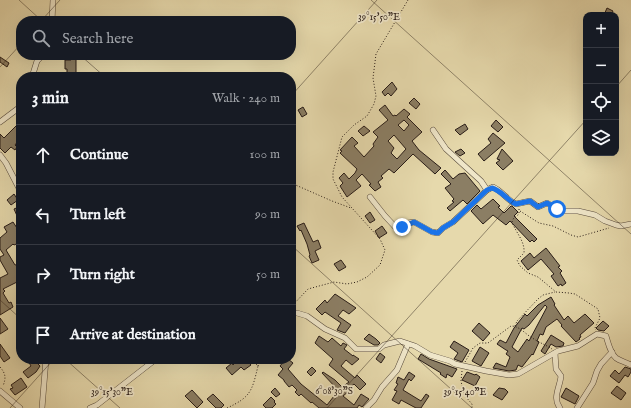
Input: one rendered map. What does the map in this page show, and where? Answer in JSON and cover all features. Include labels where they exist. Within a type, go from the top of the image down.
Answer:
[{"type":"street","points":[[52,16],[53,0]]},
{"type":"street","points":[[34,72],[38,60]]},
{"type":"street","points":[[0,122],[16,110]]},
{"type":"street","points":[[433,130],[446,149],[481,181],[487,190]]},
{"type":"street","points":[[0,155],[16,182]]},
{"type":"street","points":[[370,197],[398,230],[414,222],[432,232],[438,233],[453,222],[487,190],[492,188],[498,190],[511,202],[516,204],[530,201],[538,207],[547,203],[563,211],[578,211],[595,215],[616,225],[621,226],[631,224]]},
{"type":"street","points":[[296,313],[307,316],[325,330],[345,338],[356,349],[379,349],[400,341],[455,364],[509,375],[518,374],[556,352],[578,346],[597,334],[606,336],[616,358],[631,365]]},
{"type":"street","points":[[366,408],[397,370],[408,344]]},
{"type":"street","points":[[556,352],[556,369],[561,376],[556,396],[556,403],[560,408]]},
{"type":"street","points":[[578,408],[593,383],[597,371],[612,352]]},
{"type":"street","points":[[42,408],[46,364]]},
{"type":"street","points":[[90,408],[97,405],[150,364]]},
{"type":"street","points":[[1,391],[20,408]]},
{"type":"path","points":[[296,302],[308,289],[334,282],[347,284],[358,282],[367,277],[380,265],[385,250],[380,239],[342,197],[333,179],[333,172],[342,137],[354,125],[367,116],[374,104],[376,96],[373,78],[374,60],[376,54],[408,0]]},
{"type":"path","points":[[296,185],[332,201],[353,208]]},
{"type":"path","points":[[516,204],[520,210],[539,222],[553,226],[578,237],[615,227],[616,225]]},
{"type":"path","points":[[520,210],[512,222],[524,246],[524,253],[517,260],[520,266],[528,273],[538,277],[556,292]]},
{"type":"path","points":[[515,326],[517,321],[538,299],[544,295],[556,292],[569,292],[575,294],[598,309],[600,318],[595,328],[597,334]]},
{"type":"path","points":[[472,408],[472,404],[464,395],[461,380],[463,365],[473,348],[480,343],[488,343],[511,326],[515,326],[533,339],[556,352]]},
{"type":"path","points":[[227,408],[239,402],[252,390],[258,366]]},
{"type":"path","points":[[0,367],[6,378],[1,391]]},
{"type":"building","points":[[607,8],[613,11],[612,12],[605,12]]},
{"type":"building","points":[[0,57],[9,63],[7,67],[0,62]]},
{"type":"building","points":[[65,60],[76,60],[76,72],[67,72],[67,69],[65,69]]},
{"type":"building","points":[[392,82],[397,89],[391,96],[388,93],[385,96],[382,92]]},
{"type":"building","points":[[414,98],[420,104],[416,109],[409,103]]},
{"type":"building","points":[[385,105],[393,116],[396,116],[404,109],[410,114],[407,117],[422,132],[412,141],[419,150],[441,168],[435,174],[413,154],[394,173],[389,169],[381,176],[383,178],[378,182],[381,187],[375,191],[362,174],[356,180],[361,186],[347,197],[340,186],[343,183],[339,178],[344,173],[349,179],[357,169],[340,153],[342,151],[340,150],[352,137],[358,143],[354,146],[364,157],[374,146],[373,144],[378,137],[373,132],[388,120],[379,110]],"holes":[[[404,120],[409,125],[404,131],[398,125]],[[394,135],[406,149],[397,159],[391,153],[394,148],[388,141]]]},
{"type":"building","points":[[303,107],[307,114],[302,117],[298,110]]},
{"type":"building","points":[[496,120],[503,127],[498,132],[491,126]]},
{"type":"building","points":[[465,124],[468,129],[460,135],[455,130]]},
{"type":"building","points":[[16,126],[15,150],[11,147],[5,153],[0,148],[0,134],[4,138]]},
{"type":"building","points":[[364,126],[370,131],[363,136],[358,131]]},
{"type":"building","points":[[493,133],[505,143],[484,161],[478,154],[491,143],[488,139]]},
{"type":"building","points":[[461,149],[465,153],[460,156],[455,152]]},
{"type":"building","points":[[502,149],[513,161],[503,170],[496,163],[500,160],[497,159]]},
{"type":"building","points":[[445,170],[453,179],[459,174],[465,173],[480,191],[467,204],[463,200],[450,211],[447,208],[454,202],[452,201],[454,199],[445,188],[451,184],[441,174]]},
{"type":"building","points":[[14,194],[16,197],[16,201],[11,205],[7,200]]},
{"type":"building","points":[[493,199],[504,213],[512,206],[518,212],[514,216],[537,239],[534,242],[532,240],[530,242],[510,221],[506,225],[493,215],[483,224],[471,211],[477,205],[481,209]]},
{"type":"building","points":[[370,212],[375,220],[370,223],[365,216]]},
{"type":"building","points":[[13,222],[16,226],[16,244],[13,244],[6,250],[16,265],[16,282],[3,289],[5,291],[3,293],[9,303],[11,302],[13,307],[0,315],[0,278],[8,274],[0,260],[0,257],[4,255],[0,249],[0,238],[7,232],[4,227]]},
{"type":"building","points":[[304,223],[313,242],[318,240],[321,248],[315,251],[319,260],[312,263],[307,244],[301,230],[300,231],[297,226]]},
{"type":"building","points":[[382,226],[387,233],[379,238],[375,231]]},
{"type":"building","points":[[546,248],[560,266],[558,267],[562,271],[560,273],[566,283],[562,286],[561,284],[558,286],[551,276],[554,274],[541,259],[528,270],[521,261],[530,253],[534,258]]},
{"type":"building","points":[[341,260],[346,267],[339,271],[334,264]]},
{"type":"building","points":[[335,294],[356,308],[349,314],[343,310],[338,316],[351,325],[345,333],[337,330],[341,323],[325,312],[322,315],[316,309],[325,300],[327,303]]},
{"type":"building","points":[[551,297],[555,304],[554,305],[564,320],[568,316],[574,323],[585,314],[594,323],[580,335],[580,339],[576,342],[561,326],[562,325],[557,319],[546,327],[543,335],[540,334],[537,341],[539,342],[533,355],[532,354],[522,367],[518,365],[516,370],[509,371],[493,368],[496,363],[506,367],[510,357],[506,354],[508,351],[497,344],[500,340],[506,343],[514,328],[525,314],[527,316],[538,305]],"holes":[[[545,305],[547,307],[529,341],[527,339],[518,352],[512,347],[522,328],[524,329],[529,325]]]},
{"type":"building","points":[[0,318],[8,329],[0,334]]},
{"type":"building","points":[[603,321],[609,326],[604,331],[598,330],[596,328]]},
{"type":"building","points":[[479,323],[490,333],[483,341],[472,331]]},
{"type":"building","points":[[369,334],[380,343],[378,345],[374,345],[364,339]]},
{"type":"building","points":[[551,335],[564,343],[563,346],[556,347],[551,344],[545,354],[541,351]]},
{"type":"building","points":[[319,336],[328,342],[332,338],[341,346],[343,343],[347,345],[344,349],[359,359],[352,365],[346,360],[341,366],[355,378],[357,375],[366,384],[360,390],[354,384],[343,396],[354,405],[361,394],[369,399],[362,407],[359,405],[357,408],[319,408],[301,394],[299,396],[295,392],[297,390],[292,385],[289,387],[278,375],[283,369],[280,366],[282,364],[292,364],[288,369],[301,384],[327,405],[338,390],[322,373],[323,372],[335,380],[342,387],[349,382],[329,365],[333,359],[315,343]]},
{"type":"building","points":[[454,341],[469,350],[462,362],[454,359],[458,353],[450,347]]},
{"type":"building","points":[[0,344],[10,358],[4,362],[0,356]]},
{"type":"building","points":[[480,347],[489,353],[481,366],[472,361]]},
{"type":"building","points":[[380,353],[385,357],[381,363],[376,359]]},
{"type":"building","points":[[421,354],[429,359],[457,369],[452,377],[447,374],[446,378],[440,374],[441,373],[418,359]]},
{"type":"building","points":[[30,364],[38,364],[40,366],[36,372],[28,378],[23,372],[31,366]]},
{"type":"building","points":[[231,364],[251,365],[244,370],[241,367],[232,375],[226,368]]},
{"type":"building","points":[[312,367],[316,371],[311,376],[307,372]]},
{"type":"building","points":[[625,367],[631,369],[631,372],[628,377],[625,375],[619,383],[610,376],[615,370],[619,374]]},
{"type":"building","points":[[409,372],[415,376],[411,381],[409,379],[403,390],[421,401],[426,394],[429,396],[421,408],[416,408],[401,400],[399,404],[392,400],[397,391],[394,390],[398,384],[396,383],[398,377],[404,380]]},
{"type":"building","points":[[467,372],[476,374],[480,377],[475,386],[462,380]]},
{"type":"building","points":[[21,378],[27,387],[15,395],[10,389],[13,388],[11,385]]},
{"type":"building","points":[[617,386],[626,393],[621,400],[611,393]]},
{"type":"building","points":[[275,388],[280,394],[276,397],[271,392]]},
{"type":"building","points":[[499,388],[505,389],[508,392],[502,400],[493,395]]},
{"type":"building","points":[[566,388],[579,396],[575,404],[561,397]]},
{"type":"building","points":[[192,390],[203,402],[197,408],[185,396]]},
{"type":"building","points":[[213,394],[224,405],[221,408],[216,408],[207,399]]},
{"type":"building","points":[[271,397],[276,404],[272,408],[266,408],[263,405]]},
{"type":"route","points":[[402,227],[414,222],[432,232],[438,233],[453,222],[468,206],[487,190],[492,188],[498,190],[511,202],[516,204],[530,201],[533,205],[538,207],[547,203],[557,209]]}]
